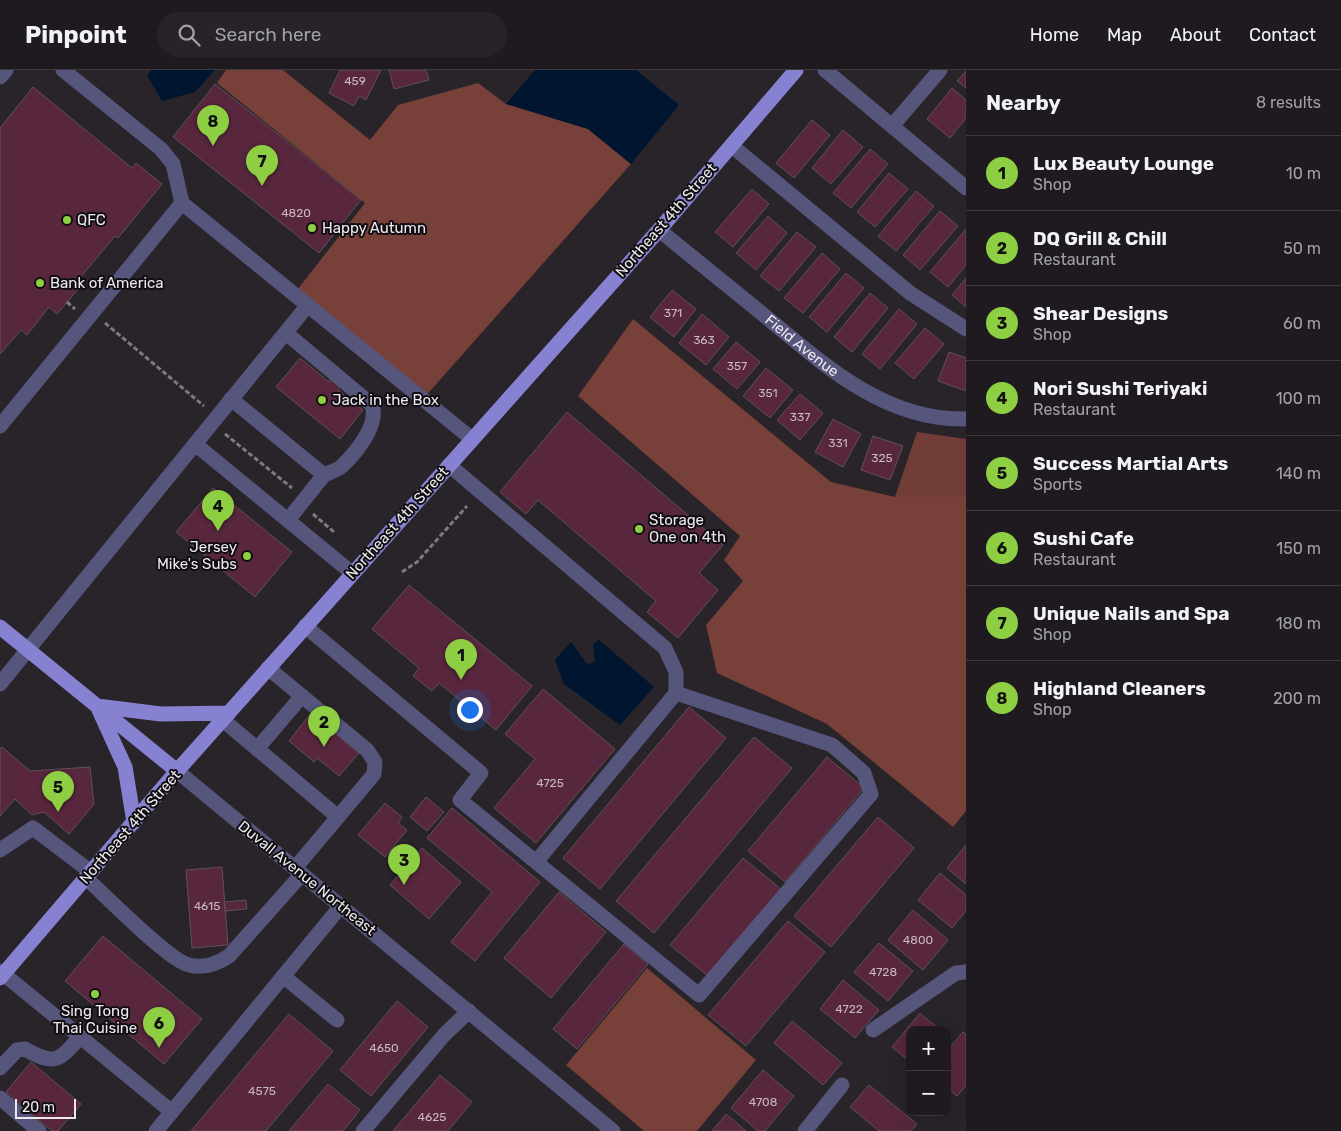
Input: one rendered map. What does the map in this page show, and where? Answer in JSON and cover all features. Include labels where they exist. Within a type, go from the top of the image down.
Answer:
[{"type":"main road","name":"Northeast 4th Street","points":[[1,974],[305,626],[659,230],[796,70]]},
{"type":"main road","name":"Duvall Avenue Northeast","points":[[0,627],[177,771]]},
{"type":"main road","points":[[97,706],[161,714],[226,717]]},
{"type":"main road","points":[[97,706],[125,767],[134,822]]},
{"type":"street","points":[[0,77],[6,70]]},
{"type":"street","points":[[63,70],[161,149],[173,164],[182,203],[472,439]]},
{"type":"street","points":[[825,70],[966,188]]},
{"type":"street","points":[[892,126],[940,70]]},
{"type":"street","points":[[732,146],[910,293],[966,329]]},
{"type":"street","points":[[0,426],[182,203]]},
{"type":"street","name":"Field Avenue","points":[[659,230],[828,369],[875,398],[914,414],[950,419],[966,419]]},
{"type":"street","points":[[0,684],[308,305]]},
{"type":"street","points":[[286,332],[372,405],[375,413],[372,427],[341,467],[324,475],[288,520]]},
{"type":"street","points":[[231,399],[324,475]]},
{"type":"street","points":[[195,444],[352,573]]},
{"type":"street","points":[[449,465],[665,648],[676,672],[676,694],[536,862]]},
{"type":"street","points":[[305,626],[482,773],[460,800],[699,995],[871,794],[864,773],[832,745],[676,694]]},
{"type":"street","points":[[0,850],[33,828],[88,875],[171,956],[189,966],[215,965],[229,956],[374,774],[375,762],[367,750],[268,668]]},
{"type":"street","points":[[257,749],[302,696]]},
{"type":"street","points":[[226,717],[257,749],[338,817]]},
{"type":"street","name":"Duvall Avenue Northeast","points":[[177,771],[613,1131]]},
{"type":"street","points":[[156,1131],[341,906]]},
{"type":"street","points":[[873,1030],[956,973],[966,972]]},
{"type":"street","points":[[1,974],[172,1112]]},
{"type":"street","points":[[283,976],[337,1020]]},
{"type":"street","points":[[363,1131],[444,1035],[469,1011]]},
{"type":"street","points":[[0,1068],[17,1050],[24,1048],[40,1058],[57,1059],[63,1056],[80,1036]]},
{"type":"street","points":[[804,1131],[842,1085]]},
{"type":"street","points":[[0,1098],[40,1131]]},
{"type":"path","points":[[402,572],[417,562],[467,506]]},
{"type":"shaded area","points":[[226,70],[283,70],[370,140],[398,105],[478,83],[506,104],[588,129],[631,164],[423,399],[294,294],[365,203],[217,83]]},
{"type":"shaded area","points":[[633,319],[831,482],[895,497],[966,497],[966,811],[953,827],[827,724],[717,673],[706,625],[743,581],[724,560],[740,536],[578,396]]},
{"type":"shaded area","points":[[917,432],[966,439],[966,497],[895,497]]},
{"type":"shaded area","points":[[647,968],[756,1060],[697,1131],[644,1131],[566,1065]]},
{"type":"water","points":[[151,70],[215,70],[195,92],[162,101],[147,75]]},
{"type":"water","points":[[535,70],[636,70],[679,105],[631,164],[588,129],[506,104]]},
{"type":"water","points":[[599,640],[654,687],[620,725],[564,684],[555,660],[571,642],[587,664],[595,662],[593,644]]},
{"type":"building","points":[[340,70],[381,70],[366,100],[359,96],[354,106],[329,93]]},
{"type":"building","points":[[389,70],[426,70],[429,80],[394,89]]},
{"type":"building","points":[[966,71],[966,88],[957,81]]},
{"type":"building","points":[[215,84],[361,200],[319,253],[173,137]]},
{"type":"building","points":[[33,87],[132,168],[136,163],[162,184],[118,238],[115,236],[74,285],[78,289],[57,314],[49,307],[27,335],[21,330],[0,354],[0,128]]},
{"type":"building","points":[[952,88],[966,100],[966,118],[950,138],[927,119]]},
{"type":"building","points":[[812,120],[830,135],[794,178],[776,163]]},
{"type":"building","points":[[843,130],[863,147],[831,184],[812,168]]},
{"type":"building","points":[[870,149],[888,164],[851,208],[833,193]]},
{"type":"building","points":[[889,173],[908,189],[875,227],[857,212]]},
{"type":"building","points":[[752,189],[769,204],[733,247],[715,232]]},
{"type":"building","points":[[916,191],[934,206],[896,251],[878,236]]},
{"type":"building","points":[[940,211],[958,226],[920,270],[903,255]]},
{"type":"building","points":[[768,216],[787,233],[756,270],[736,253]]},
{"type":"building","points":[[966,229],[966,265],[948,287],[930,272]]},
{"type":"building","points":[[797,232],[816,247],[779,291],[760,276]]},
{"type":"building","points":[[822,253],[840,269],[803,313],[784,298]]},
{"type":"building","points":[[846,273],[864,288],[827,332],[809,317]]},
{"type":"building","points":[[966,278],[966,307],[952,295]]},
{"type":"building","points":[[672,290],[696,309],[674,337],[650,317]]},
{"type":"building","points":[[870,293],[888,308],[852,352],[834,337]]},
{"type":"building","points":[[899,309],[917,324],[880,369],[862,354]]},
{"type":"building","points":[[702,314],[729,337],[706,365],[679,343]]},
{"type":"building","points":[[925,328],[944,344],[914,379],[895,363]]},
{"type":"building","points":[[736,342],[760,362],[737,389],[713,369]]},
{"type":"building","points":[[949,352],[966,358],[966,391],[938,381]]},
{"type":"building","name":"Jack in the Box","points":[[300,358],[329,382],[331,378],[341,386],[338,390],[363,410],[340,439],[276,387]]},
{"type":"building","points":[[766,368],[793,390],[770,418],[743,396]]},
{"type":"building","points":[[800,394],[823,413],[800,440],[777,420]]},
{"type":"building","name":"Storage One on 4th","points":[[567,412],[723,545],[699,573],[718,590],[678,638],[647,612],[656,601],[538,500],[526,514],[500,492]]},
{"type":"building","points":[[833,419],[861,434],[843,467],[815,452]]},
{"type":"building","points":[[873,436],[903,446],[890,480],[861,470]]},
{"type":"building","points":[[213,488],[292,552],[255,597],[176,532]]},
{"type":"building","points":[[409,585],[532,686],[496,730],[439,683],[432,691],[413,676],[419,668],[372,629]]},
{"type":"building","points":[[543,689],[615,749],[536,843],[494,808],[535,759],[505,734]]},
{"type":"building","points":[[689,707],[726,738],[600,889],[563,858]]},
{"type":"building","points":[[311,713],[359,753],[339,776],[317,758],[314,762],[289,741]]},
{"type":"building","points":[[754,737],[792,768],[654,933],[616,901]]},
{"type":"building","points":[[2,747],[30,771],[90,767],[94,804],[69,834],[44,812],[32,815],[15,799],[0,816],[0,749]]},
{"type":"building","points":[[827,757],[864,788],[785,882],[748,851]]},
{"type":"building","points":[[426,797],[444,812],[427,831],[410,817]]},
{"type":"building","points":[[385,803],[402,817],[398,823],[407,830],[385,857],[358,835]]},
{"type":"building","points":[[452,808],[540,882],[475,961],[451,942],[492,892],[427,838]]},
{"type":"building","points":[[878,817],[914,848],[831,947],[794,916]]},
{"type":"building","points":[[966,845],[966,884],[947,868]]},
{"type":"building","points":[[422,848],[461,882],[429,919],[390,885]]},
{"type":"building","points":[[743,858],[781,889],[708,976],[670,945]]},
{"type":"building","points":[[222,867],[228,945],[192,948],[186,870]]},
{"type":"building","points":[[940,873],[966,895],[966,911],[952,928],[918,900]]},
{"type":"building","points":[[559,892],[606,932],[551,998],[504,958]]},
{"type":"building","points":[[246,900],[247,909],[225,911],[224,902]]},
{"type":"building","points":[[913,910],[948,940],[923,970],[888,940]]},
{"type":"building","points":[[788,921],[825,952],[746,1046],[708,1015]]},
{"type":"building","points":[[103,936],[202,1019],[164,1064],[65,981]]},
{"type":"building","points":[[879,943],[913,971],[888,1001],[854,972]]},
{"type":"building","points":[[624,944],[648,964],[577,1049],[553,1029]]},
{"type":"building","points":[[843,980],[879,1010],[855,1038],[820,1009]]},
{"type":"building","points":[[397,1001],[428,1027],[371,1096],[340,1070]]},
{"type":"building","points":[[920,1013],[935,1026],[909,1026]]},
{"type":"building","points":[[289,1014],[333,1051],[266,1131],[191,1131]]},
{"type":"building","points":[[792,1021],[842,1063],[823,1085],[774,1043]]},
{"type":"building","points":[[906,1030],[906,1059],[892,1047]]},
{"type":"building","points":[[963,1032],[966,1034],[966,1085],[957,1096],[951,1091],[951,1046]]},
{"type":"building","points":[[31,1062],[81,1104],[58,1131],[52,1131],[6,1092]]},
{"type":"building","points":[[763,1070],[794,1096],[765,1131],[758,1131],[731,1108]]},
{"type":"building","points":[[440,1075],[472,1102],[448,1131],[393,1131]]},
{"type":"building","points":[[328,1084],[360,1110],[343,1131],[289,1131]]},
{"type":"building","points":[[869,1085],[917,1124],[911,1131],[879,1131],[850,1107]]},
{"type":"building","points":[[726,1114],[746,1131],[712,1131]]},
{"type":"place","name":"Highland Cleaners","points":[[213,146]]},
{"type":"place","name":"Unique Nails and Spa","points":[[262,186]]},
{"type":"place","name":"QFC","points":[[67,220]]},
{"type":"place","name":"Happy Autumn","points":[[312,228]]},
{"type":"place","name":"Bank of America","points":[[40,283]]},
{"type":"place","name":"Jack in the Box","points":[[322,400]]},
{"type":"place","name":"Storage One on 4th","points":[[639,529]]},
{"type":"place","name":"Nori Sushi Teriyaki","points":[[218,531]]},
{"type":"place","name":"Jersey Mike's Subs","points":[[247,556]]},
{"type":"place","name":"Lux Beauty Lounge","points":[[461,680]]},
{"type":"place","name":"DQ Grill & Chill","points":[[324,747]]},
{"type":"place","name":"Success Martial Arts","points":[[58,812]]},
{"type":"place","name":"Shear Designs","points":[[404,885]]},
{"type":"place","name":"Sing Tong Thai Cuisine","points":[[95,994]]},
{"type":"place","name":"Sushi Cafe","points":[[159,1048]]}]
